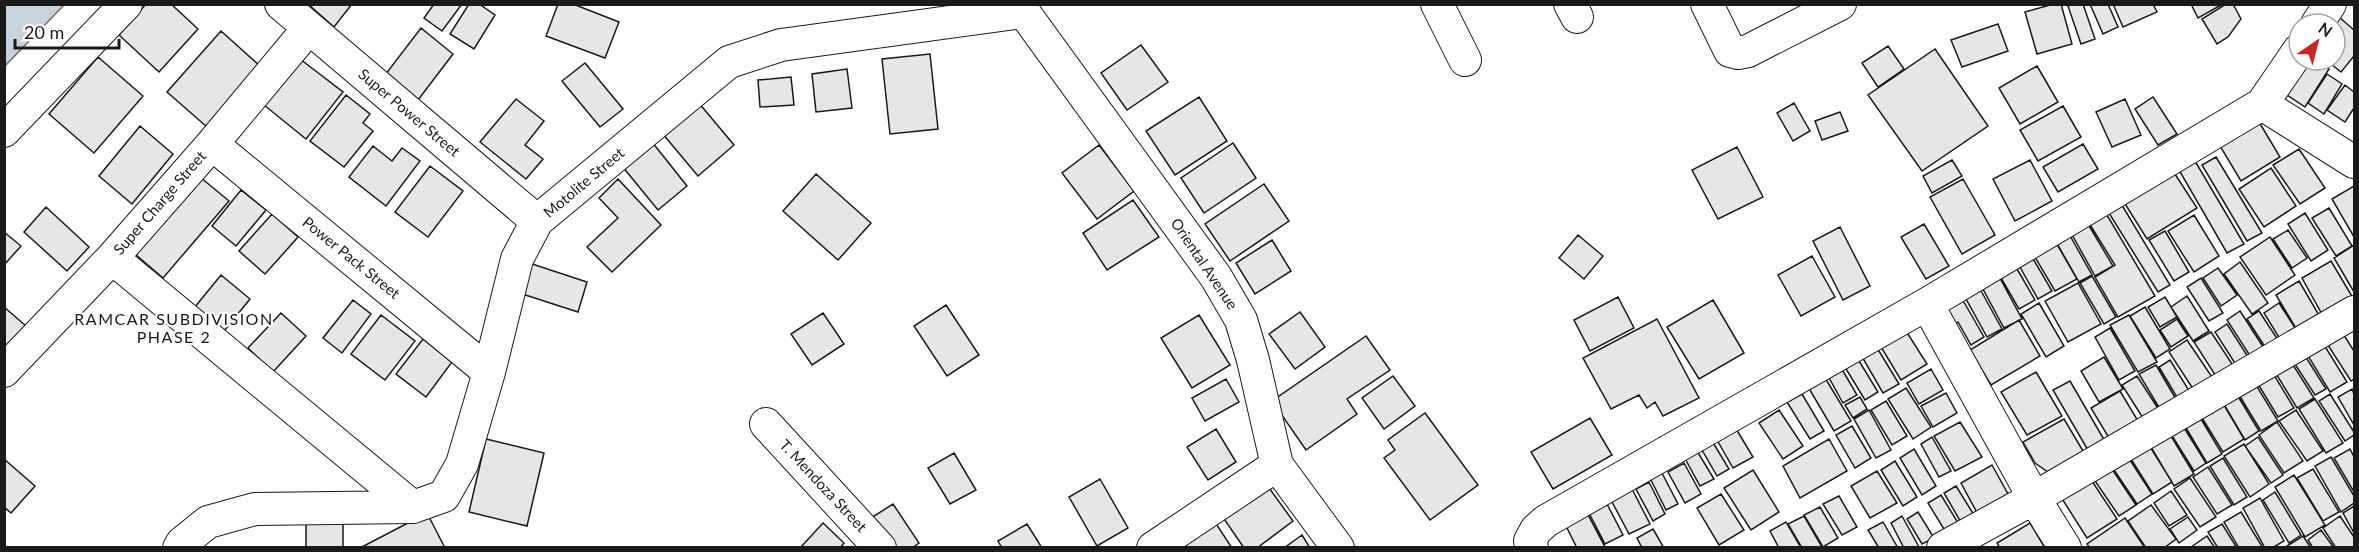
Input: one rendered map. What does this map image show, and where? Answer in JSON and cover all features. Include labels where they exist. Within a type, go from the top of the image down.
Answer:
[{"type":"street","points":[[4,131],[126,4]]},
{"type":"street","name":"Super Power Street","points":[[281,4],[537,221]]},
{"type":"street","points":[[1437,4],[1465,60]]},
{"type":"street","points":[[1707,4],[1730,51],[1738,53],[1748,51],[1840,4]]},
{"type":"street","name":"Motolite Street","points":[[179,548],[208,522],[255,509],[413,507],[444,496],[462,464],[489,372],[517,260],[537,221],[729,63],[781,45],[1020,8]]},
{"type":"street","name":"Oriental Avenue","points":[[1020,8],[1216,277],[1241,320],[1253,360],[1277,465],[1338,548]]},
{"type":"street","name":"Super Charge Street","points":[[4,371],[112,258],[212,144],[308,29]]},
{"type":"street","points":[[1532,548],[1530,541],[1536,530],[1546,521],[1927,304],[2262,104],[2287,68]]},
{"type":"street","points":[[2262,104],[2355,162]]},
{"type":"street","name":"Power Pack Street","points":[[212,144],[489,372]]},
{"type":"street","points":[[112,258],[413,507]]},
{"type":"street","points":[[1927,304],[2034,498],[2065,548]]},
{"type":"street","points":[[1944,548],[2355,312]]},
{"type":"street","name":"T. Mendoza Street","points":[[766,424],[880,548]]},
{"type":"street","points":[[1153,548],[1277,465]]},
{"type":"shaded area","points":[[4,5],[64,5],[5,66]]},
{"type":"building","points":[[146,4],[171,4],[198,29],[159,72],[119,35]]},
{"type":"building","points":[[308,4],[352,4],[334,27]]},
{"type":"building","points":[[434,4],[462,4],[442,31],[424,18]]},
{"type":"building","points":[[469,4],[479,4],[495,15],[474,49],[450,34]]},
{"type":"building","points":[[558,4],[573,4],[619,22],[605,58],[546,36]]},
{"type":"building","points":[[2061,4],[2072,44],[2037,54],[2025,12]]},
{"type":"building","points":[[2083,4],[2095,39],[2081,44],[2068,6]]},
{"type":"building","points":[[2090,4],[2108,4],[2118,27],[2103,34]]},
{"type":"building","points":[[2113,4],[2153,4],[2157,12],[2123,27]]},
{"type":"building","points":[[2191,4],[2223,4],[2198,18]]},
{"type":"building","points":[[2226,4],[2233,4],[2241,19],[2228,37],[2217,44],[2202,19]]},
{"type":"building","points":[[1998,24],[2008,51],[1962,67],[1951,40]]},
{"type":"building","points":[[2347,24],[2354,30],[2354,56],[2347,65]]},
{"type":"building","points":[[421,28],[453,54],[418,100],[385,75]]},
{"type":"building","points":[[221,31],[260,66],[207,127],[167,92]]},
{"type":"building","points":[[1141,45],[1168,82],[1127,110],[1101,73]]},
{"type":"building","points":[[1888,46],[1904,69],[1878,87],[1862,63]]},
{"type":"building","points":[[1935,49],[1988,126],[1922,171],[1868,95]]},
{"type":"building","points":[[930,54],[938,129],[890,134],[882,59]]},
{"type":"building","points":[[98,57],[143,96],[94,153],[49,114]]},
{"type":"building","points":[[300,59],[343,92],[306,139],[264,105]]},
{"type":"building","points":[[585,63],[623,109],[600,127],[562,81]]},
{"type":"building","points":[[2037,66],[2058,102],[2020,124],[1999,88]]},
{"type":"building","points":[[847,69],[852,108],[816,112],[812,74]]},
{"type":"building","points":[[2293,72],[2327,72],[2305,107],[2281,91]]},
{"type":"building","points":[[2327,74],[2342,84],[2324,114],[2308,103]]},
{"type":"building","points":[[791,77],[794,105],[760,107],[758,80]]},
{"type":"building","points":[[2345,85],[2354,92],[2354,108],[2345,122],[2327,110]]},
{"type":"building","points":[[346,95],[370,114],[363,123],[373,131],[344,167],[310,141]]},
{"type":"building","points":[[1199,97],[1227,141],[1175,175],[1146,131]]},
{"type":"building","points":[[2153,97],[2177,134],[2158,145],[2135,109]]},
{"type":"building","points":[[516,99],[544,121],[525,145],[543,159],[526,179],[480,142]]},
{"type":"building","points":[[2125,99],[2141,135],[2112,147],[2096,112]]},
{"type":"building","points":[[698,102],[734,145],[698,176],[662,133]]},
{"type":"building","points":[[1794,103],[1810,131],[1793,141],[1777,113]]},
{"type":"building","points":[[2063,106],[2081,137],[2038,161],[2020,130]]},
{"type":"building","points":[[1840,112],[1848,131],[1822,140],[1815,121]]},
{"type":"building","points":[[2256,117],[2280,157],[2241,181],[2217,141]]},
{"type":"building","points":[[140,126],[173,154],[132,204],[99,176]]},
{"type":"building","points":[[652,142],[687,186],[658,210],[622,166]]},
{"type":"building","points":[[1233,143],[1256,178],[1204,213],[1181,178]]},
{"type":"building","points":[[2083,144],[2098,169],[2058,192],[2043,167]]},
{"type":"building","points":[[1099,145],[1134,191],[1097,219],[1062,173]]},
{"type":"building","points":[[373,146],[392,161],[402,148],[420,161],[386,206],[349,177]]},
{"type":"building","points":[[1737,147],[1763,197],[1718,219],[1692,170]]},
{"type":"building","points":[[2299,149],[2325,188],[2300,204],[2273,165]]},
{"type":"building","points":[[2216,157],[2262,233],[2247,241],[2202,165]]},
{"type":"building","points":[[1952,160],[1962,176],[1932,193],[1923,176]]},
{"type":"building","points":[[2030,160],[2052,201],[2015,221],[1993,179]]},
{"type":"building","points":[[2195,161],[2244,244],[2227,253],[2179,170]]},
{"type":"building","points":[[430,166],[463,191],[428,237],[395,212]]},
{"type":"building","points":[[2171,168],[2197,208],[2147,239],[2122,199]]},
{"type":"building","points":[[2271,168],[2296,206],[2264,227],[2239,189]]},
{"type":"building","points":[[816,174],[871,223],[838,260],[783,211]]},
{"type":"building","points":[[200,177],[229,201],[163,278],[135,254]]},
{"type":"building","points":[[618,179],[661,225],[612,272],[587,247],[618,218],[599,198]]},
{"type":"building","points":[[1963,179],[1995,235],[1962,254],[1930,197]]},
{"type":"building","points":[[1264,184],[1289,221],[1230,261],[1205,224]]},
{"type":"building","points":[[2354,186],[2354,237],[2332,199]]},
{"type":"building","points":[[241,190],[266,210],[236,246],[212,226]]},
{"type":"building","points":[[2117,197],[2170,285],[2158,292],[2104,205]]},
{"type":"building","points":[[1133,200],[1159,237],[1107,270],[1083,233]]},
{"type":"building","points":[[2101,205],[2155,296],[2118,317],[2095,277],[2115,265],[2084,215]]},
{"type":"building","points":[[46,207],[89,247],[67,271],[24,232]]},
{"type":"building","points":[[2329,208],[2352,246],[2336,256],[2312,218]]},
{"type":"building","points":[[2305,213],[2328,250],[2311,261],[2288,224]]},
{"type":"building","points":[[272,214],[298,237],[265,274],[239,251]]},
{"type":"building","points":[[2082,214],[2113,266],[2095,276],[2066,224]]},
{"type":"building","points":[[2194,215],[2219,256],[2194,272],[2168,231]]},
{"type":"building","points":[[1924,224],[1949,266],[1926,279],[1901,237]]},
{"type":"building","points":[[2064,225],[2092,275],[2079,282],[2051,233]]},
{"type":"building","points":[[1840,227],[1870,286],[1843,300],[1813,241]]},
{"type":"building","points":[[2288,230],[2307,258],[2292,268],[2273,239]]},
{"type":"building","points":[[2165,231],[2189,272],[2174,281],[2149,240]]},
{"type":"building","points":[[4,232],[21,246],[4,265]]},
{"type":"building","points":[[2051,234],[2077,279],[2055,291],[2029,247]]},
{"type":"building","points":[[1578,235],[1603,256],[1584,279],[1559,258]]},
{"type":"building","points":[[2270,237],[2295,275],[2266,295],[2240,257]]},
{"type":"building","points":[[1272,240],[1291,271],[1255,294],[1236,263]]},
{"type":"building","points":[[2354,245],[2354,292],[2334,258]]},
{"type":"building","points":[[2029,252],[2052,291],[2038,299],[2016,260]]},
{"type":"building","points":[[1812,256],[1835,297],[1801,316],[1778,275]]},
{"type":"building","points":[[523,261],[587,282],[578,312],[513,291]]},
{"type":"building","points":[[2331,261],[2353,298],[2323,316],[2302,278]]},
{"type":"building","points":[[2013,262],[2035,300],[2019,309],[1997,271]]},
{"type":"building","points":[[2240,262],[2268,303],[2252,314],[2224,274]]},
{"type":"building","points":[[2218,268],[2237,295],[2221,306],[2203,278]]},
{"type":"building","points":[[1995,269],[2022,319],[2004,328],[1977,278]]},
{"type":"building","points":[[221,275],[250,299],[220,336],[190,313]]},
{"type":"building","points":[[2092,276],[2116,317],[2104,324],[2080,283]]},
{"type":"building","points":[[2201,278],[2223,313],[2209,321],[2187,287]]},
{"type":"building","points":[[1975,280],[2002,329],[1987,337],[1960,288]]},
{"type":"building","points":[[2299,281],[2323,322],[2300,335],[2276,295]]},
{"type":"building","points":[[2078,283],[2101,324],[2068,342],[2045,301]]},
{"type":"building","points":[[1957,290],[1984,337],[1971,345],[1958,322],[1951,327],[1942,312]]},
{"type":"building","points":[[2187,296],[2209,331],[2193,341],[2171,307]]},
{"type":"building","points":[[1618,297],[1634,328],[1590,351],[1574,320]]},
{"type":"building","points":[[2165,297],[2177,317],[2160,327],[2148,307]]},
{"type":"building","points":[[353,300],[371,314],[342,353],[323,338]]},
{"type":"building","points":[[1713,300],[1744,353],[1699,379],[1667,327]]},
{"type":"building","points":[[2039,303],[2064,346],[2046,357],[2021,314]]},
{"type":"building","points":[[2279,303],[2299,334],[2283,344],[2264,313]]},
{"type":"building","points":[[946,305],[979,355],[947,376],[914,326]]},
{"type":"building","points":[[4,307],[26,326],[4,350]]},
{"type":"building","points":[[2145,307],[2170,349],[2156,358],[2130,316]]},
{"type":"building","points":[[2240,311],[2265,350],[2252,359],[2227,320]]},
{"type":"building","points":[[2259,311],[2280,343],[2267,350],[2247,319]]},
{"type":"building","points":[[1300,312],[1325,347],[1295,369],[1269,334]]},
{"type":"building","points":[[281,313],[306,336],[273,372],[248,348]]},
{"type":"building","points":[[823,313],[844,344],[812,365],[791,334]]},
{"type":"building","points":[[381,315],[415,341],[385,380],[351,354]]},
{"type":"building","points":[[1199,315],[1230,365],[1192,388],[1161,338]]},
{"type":"building","points":[[2129,315],[2157,362],[2138,372],[2110,325]]},
{"type":"building","points":[[1657,319],[1699,398],[1663,416],[1655,402],[1647,408],[1639,395],[1611,409],[1583,358]]},
{"type":"building","points":[[2177,319],[2188,336],[2171,347],[2160,330]]},
{"type":"building","points":[[2019,320],[2040,356],[1991,385],[1970,350]]},
{"type":"building","points":[[2227,324],[2250,360],[2238,368],[2215,332]]},
{"type":"building","points":[[2110,328],[2135,371],[2119,380],[2095,337]]},
{"type":"building","points":[[2340,329],[2354,351],[2354,379],[2351,381],[2324,339]]},
{"type":"building","points":[[1906,331],[1927,364],[1901,380],[1881,347]]},
{"type":"building","points":[[2211,332],[2236,370],[2219,381],[2194,342]]},
{"type":"building","points":[[1366,336],[1390,370],[1347,399],[1357,414],[1306,450],[1272,401]]},
{"type":"building","points":[[423,339],[452,362],[426,397],[396,374]]},
{"type":"building","points":[[2187,340],[2216,383],[2197,395],[2169,352]]},
{"type":"building","points":[[2321,340],[2347,382],[2330,392],[2305,351]]},
{"type":"building","points":[[1876,346],[1899,384],[1883,393],[1861,355]]},
{"type":"building","points":[[2302,351],[2326,389],[2315,395],[2291,358]]},
{"type":"building","points":[[1856,356],[1878,392],[1865,400],[1843,364]]},
{"type":"building","points":[[2104,357],[2123,389],[2099,402],[2081,371]]},
{"type":"building","points":[[2288,357],[2314,398],[2297,408],[2272,367]]},
{"type":"building","points":[[1836,359],[1857,395],[1843,403],[1823,367]]},
{"type":"building","points":[[2170,360],[2193,397],[2181,404],[2159,367]]},
{"type":"building","points":[[2156,365],[2180,406],[2164,416],[2139,374]]},
{"type":"building","points":[[1931,369],[1943,390],[1919,404],[1907,383]]},
{"type":"building","points":[[2271,370],[2294,408],[2278,417],[2255,379]]},
{"type":"building","points":[[2036,372],[2062,416],[2027,435],[2001,392]]},
{"type":"building","points":[[1393,376],[1415,406],[1384,429],[1362,398]]},
{"type":"building","points":[[1824,376],[1851,421],[1834,431],[1807,385]]},
{"type":"building","points":[[2137,376],[2163,416],[2148,426],[2122,385]]},
{"type":"building","points":[[1226,379],[1239,402],[1205,421],[1192,398]]},
{"type":"building","points":[[2253,380],[2278,421],[2261,431],[2236,390]]},
{"type":"building","points":[[2070,381],[2106,443],[2089,452],[2053,390]]},
{"type":"building","points":[[1906,388],[1931,427],[1913,439],[1888,399]]},
{"type":"building","points":[[2352,389],[2354,394],[2354,425],[2338,397]]},
{"type":"building","points":[[2120,391],[2138,421],[2109,438],[2091,408]]},
{"type":"building","points":[[1946,393],[1957,413],[1933,427],[1921,406]]},
{"type":"building","points":[[2236,393],[2259,431],[2245,440],[2222,401]]},
{"type":"building","points":[[1802,394],[1824,431],[1810,439],[1787,402]]},
{"type":"building","points":[[2330,394],[2354,432],[2354,435],[2345,441],[2319,401]]},
{"type":"building","points":[[1860,397],[1867,409],[1853,418],[1845,405]]},
{"type":"building","points":[[2315,399],[2343,443],[2326,453],[2299,409]]},
{"type":"building","points":[[2221,400],[2244,439],[2223,452],[2199,413]]},
{"type":"building","points":[[1886,401],[1907,436],[1892,445],[1871,410]]},
{"type":"building","points":[[1779,410],[1803,446],[1783,459],[1759,423]]},
{"type":"building","points":[[1869,410],[1891,450],[1876,458],[1854,419]]},
{"type":"building","points":[[2296,410],[2323,451],[2307,461],[2279,421]]},
{"type":"building","points":[[1425,413],[1478,485],[1430,520],[1384,458],[1395,450],[1388,440]]},
{"type":"building","points":[[2198,414],[2222,454],[2207,463],[2183,423]]},
{"type":"building","points":[[1590,418],[1612,455],[1553,489],[1531,452]]},
{"type":"building","points":[[2064,419],[2086,456],[2057,473],[2048,472],[2035,463],[2023,442]]},
{"type":"building","points":[[1732,422],[1753,457],[1733,468],[1713,433]]},
{"type":"building","points":[[1960,422],[1982,457],[1955,471],[1934,436]]},
{"type":"building","points":[[2277,422],[2303,461],[2284,473],[2259,435]]},
{"type":"building","points":[[2181,423],[2206,463],[2194,471],[2169,431]]},
{"type":"building","points":[[1852,426],[1871,458],[1855,468],[1836,435]]},
{"type":"building","points":[[1216,429],[1236,462],[1208,480],[1187,447]]},
{"type":"building","points":[[2168,431],[2194,474],[2174,486],[2148,442]]},
{"type":"building","points":[[1709,436],[1729,469],[1717,476],[1698,443]]},
{"type":"building","points":[[1932,437],[1951,471],[1939,477],[1921,444]]},
{"type":"building","points":[[2258,437],[2283,475],[2271,483],[2245,446]]},
{"type":"building","points":[[486,439],[544,453],[527,526],[469,512]]},
{"type":"building","points":[[1829,439],[1847,471],[1800,498],[1783,466]]},
{"type":"building","points":[[2147,442],[2172,482],[2153,494],[2131,459]]},
{"type":"building","points":[[2244,444],[2269,484],[2250,497],[2224,456]]},
{"type":"building","points":[[1694,446],[1714,479],[1700,486],[1682,453]]},
{"type":"building","points":[[1914,449],[1936,486],[1922,495],[1900,458]]},
{"type":"building","points":[[2350,449],[2354,457],[2354,492],[2334,458]]},
{"type":"building","points":[[954,453],[976,490],[950,504],[928,468]]},
{"type":"building","points":[[2128,457],[2152,494],[2137,504],[2112,467]]},
{"type":"building","points":[[2331,457],[2354,496],[2354,503],[2341,512],[2315,466]]},
{"type":"building","points":[[2223,458],[2247,497],[2234,505],[2210,466]]},
{"type":"building","points":[[4,459],[35,486],[11,513],[4,507]]},
{"type":"building","points":[[1895,461],[1917,497],[1903,506],[1881,470]]},
{"type":"building","points":[[1684,463],[1701,494],[1685,503],[1668,472]]},
{"type":"building","points":[[1992,465],[2013,503],[1981,520],[1961,483]]},
{"type":"building","points":[[2110,466],[2136,505],[2119,516],[2093,478]]},
{"type":"building","points":[[2208,467],[2232,505],[2217,514],[2193,477]]},
{"type":"building","points":[[2313,469],[2339,512],[2323,521],[2297,478]]},
{"type":"building","points":[[1753,470],[1779,512],[1751,530],[1724,488]]},
{"type":"building","points":[[1877,471],[1897,503],[1870,518],[1851,486]]},
{"type":"building","points":[[1662,473],[1678,504],[1666,510],[1650,478]]},
{"type":"building","points":[[2088,475],[2117,519],[2087,538],[2059,494]]},
{"type":"building","points":[[2294,475],[2325,525],[2305,537],[2275,487]]},
{"type":"building","points":[[2190,478],[2216,517],[2200,527],[2174,489]]},
{"type":"building","points":[[1100,479],[1128,528],[1097,546],[1069,497]]},
{"type":"building","points":[[1264,481],[1293,521],[1257,548],[1244,548],[1220,513]]},
{"type":"building","points":[[1649,482],[1665,514],[1653,521],[1636,489]]},
{"type":"building","points":[[1956,486],[1979,523],[1966,531],[1944,493]]},
{"type":"building","points":[[1632,489],[1650,524],[1629,534],[1611,500]]},
{"type":"building","points":[[2171,491],[2187,515],[2169,526],[2154,503]]},
{"type":"building","points":[[2275,492],[2301,535],[2289,543],[2263,500]]},
{"type":"building","points":[[1721,494],[1744,530],[1719,545],[1697,508]]},
{"type":"building","points":[[1941,495],[1963,531],[1950,539],[1928,503]]},
{"type":"building","points":[[1839,496],[1857,527],[1842,535],[1823,504]]},
{"type":"building","points":[[2260,498],[2284,541],[2272,548],[2265,548],[2243,508]]},
{"type":"building","points":[[1606,502],[1623,535],[1605,544],[1588,511]]},
{"type":"building","points":[[893,504],[919,543],[912,548],[890,548],[871,518]]},
{"type":"building","points":[[2151,505],[2176,539],[2164,548],[2146,548],[2128,521]]},
{"type":"building","points":[[2354,506],[2354,533],[2343,513]]},
{"type":"building","points":[[1820,507],[1838,538],[1823,547],[1804,515]]},
{"type":"building","points":[[1586,511],[1605,547],[1603,548],[1577,548],[1564,522]]},
{"type":"building","points":[[1918,512],[1934,538],[1922,544],[1907,519]]},
{"type":"building","points":[[2241,512],[2263,548],[2239,548],[2224,522]]},
{"type":"building","points":[[427,513],[445,548],[360,548]]},
{"type":"building","points":[[1211,516],[1232,548],[1165,548]]},
{"type":"building","points":[[1804,516],[1822,547],[1802,548],[1788,524]]},
{"type":"building","points":[[1902,516],[1919,547],[1904,548],[1891,523]]},
{"type":"building","points":[[2340,516],[2354,537],[2354,548],[2336,548],[2323,528]]},
{"type":"building","points":[[2188,517],[2197,530],[2179,543],[2170,529]]},
{"type":"building","points":[[2125,518],[2145,548],[2090,548],[2087,544]]},
{"type":"building","points":[[306,522],[343,522],[343,548],[306,548]]},
{"type":"building","points":[[1786,522],[1801,548],[1779,548],[1770,531]]},
{"type":"building","points":[[1883,522],[1898,548],[1879,548],[1868,530]]},
{"type":"building","points":[[823,523],[844,543],[840,548],[800,548]]},
{"type":"building","points":[[2030,523],[2045,548],[2000,548],[1997,543]]},
{"type":"building","points":[[1027,524],[1042,548],[1002,548],[998,541]]},
{"type":"building","points":[[2222,524],[2237,548],[2218,548],[2208,532]]},
{"type":"building","points":[[1653,529],[1664,548],[1642,548],[1637,538]]},
{"type":"building","points":[[2321,530],[2334,548],[2313,548],[2308,540]]},
{"type":"building","points":[[1302,535],[1310,548],[1284,548]]},
{"type":"building","points":[[2207,536],[2215,548],[2191,547]]},
{"type":"building","points":[[2303,536],[2311,548],[2288,548],[2287,546]]},
{"type":"district","name":"RAMCAR SUBDIVISION PHASE 2","points":[[174,328]]}]
